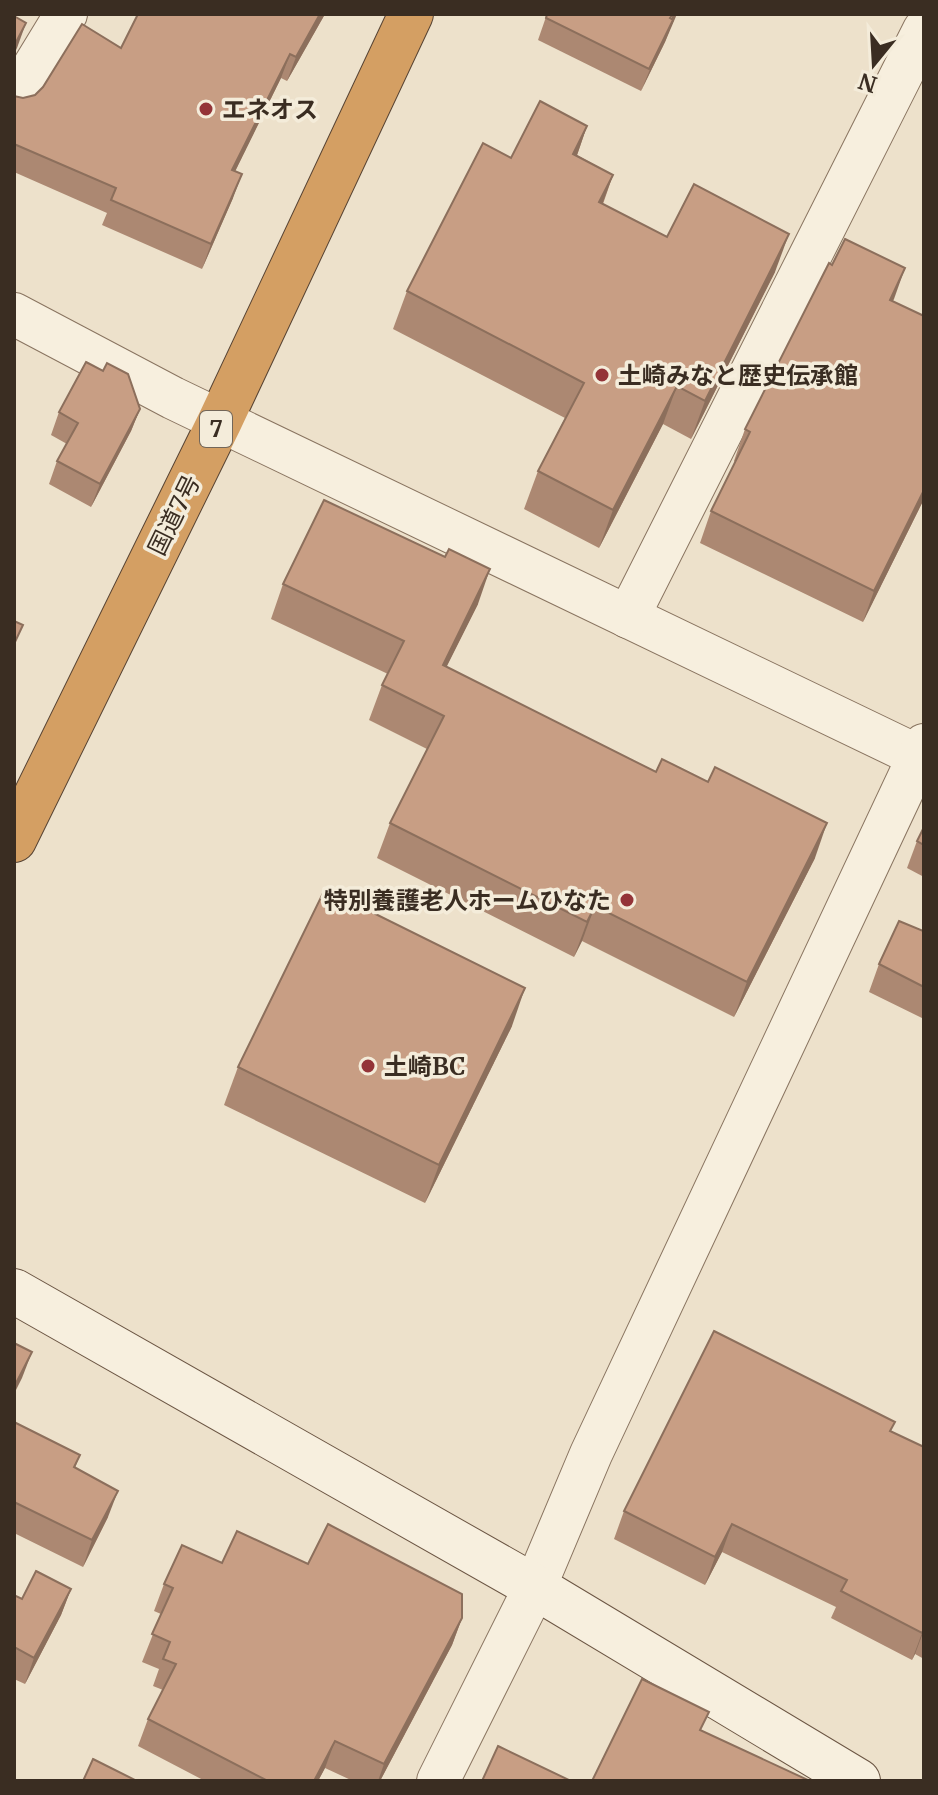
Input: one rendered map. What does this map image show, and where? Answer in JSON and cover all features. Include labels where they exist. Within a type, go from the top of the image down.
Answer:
[{"type":"highway","name":"国道7号","points":[[14,840],[220,421],[411,14]]},
{"type":"street","points":[[14,99],[66,14]]},
{"type":"street","points":[[628,617],[924,30]]},
{"type":"street","points":[[14,314],[220,421],[628,617],[922,753],[591,1454],[535,1587],[438,1781]]},
{"type":"street","points":[[14,1291],[535,1587],[858,1781]]},
{"type":"building","points":[[138,14],[320,14],[296,57],[290,54],[232,170],[242,174],[211,244],[111,200],[116,188],[14,144],[14,96],[23,98],[35,95],[43,87],[82,24],[121,48]]},
{"type":"building","points":[[547,14],[673,14],[670,18],[673,20],[649,69],[546,18]]},
{"type":"building","points":[[14,16],[26,23],[14,46]]},
{"type":"building","name":"土崎みなと歴史伝承館","points":[[540,101],[587,126],[573,154],[613,175],[599,202],[667,237],[694,184],[789,234],[705,401],[677,386],[613,510],[538,471],[584,383],[407,291],[483,143],[511,158]]},
{"type":"building","points":[[845,239],[905,268],[890,300],[924,316],[924,490],[874,591],[711,511],[750,432],[745,429],[829,263],[832,265]]},
{"type":"building","points":[[86,362],[103,371],[107,363],[128,374],[140,409],[100,484],[57,461],[78,423],[59,412]]},
{"type":"building","points":[[324,500],[445,557],[449,549],[490,569],[443,665],[656,772],[662,759],[708,782],[715,767],[827,823],[747,982],[595,906],[587,922],[390,823],[444,716],[382,685],[404,641],[283,584]]},
{"type":"building","points":[[14,621],[23,625],[14,644]]},
{"type":"building","points":[[924,827],[924,845],[917,841]]},
{"type":"building","name":"土崎BC","points":[[325,889],[525,988],[439,1165],[238,1067]]},
{"type":"building","points":[[899,921],[923,931],[924,928],[924,987],[879,964]]},
{"type":"building","points":[[714,1331],[895,1422],[890,1431],[924,1447],[922,1633],[841,1591],[847,1580],[732,1524],[715,1557],[624,1511]]},
{"type":"building","points":[[14,1343],[32,1352],[14,1387]]},
{"type":"building","points":[[14,1422],[80,1455],[74,1467],[118,1491],[92,1540],[14,1502]]},
{"type":"building","points":[[328,1524],[462,1594],[462,1618],[384,1764],[335,1741],[314,1781],[268,1781],[148,1719],[176,1664],[163,1659],[170,1642],[152,1634],[173,1588],[164,1584],[182,1545],[222,1563],[237,1531],[308,1564]]},
{"type":"building","points":[[36,1571],[71,1589],[34,1658],[14,1647],[14,1595],[22,1599]]},
{"type":"building","points":[[642,1679],[709,1712],[700,1730],[810,1781],[592,1781]]},
{"type":"building","points":[[498,1746],[571,1781],[482,1781]]},
{"type":"building","points":[[93,1759],[135,1780],[83,1781]]},
{"type":"place","name":"エネオス","points":[[206,109]]},
{"type":"place","name":"土崎みなと歴史伝承館","points":[[602,375]]},
{"type":"place","name":"特別養護老人ホームひなた","points":[[627,900]]},
{"type":"place","name":"土崎BC","points":[[368,1066]]}]
